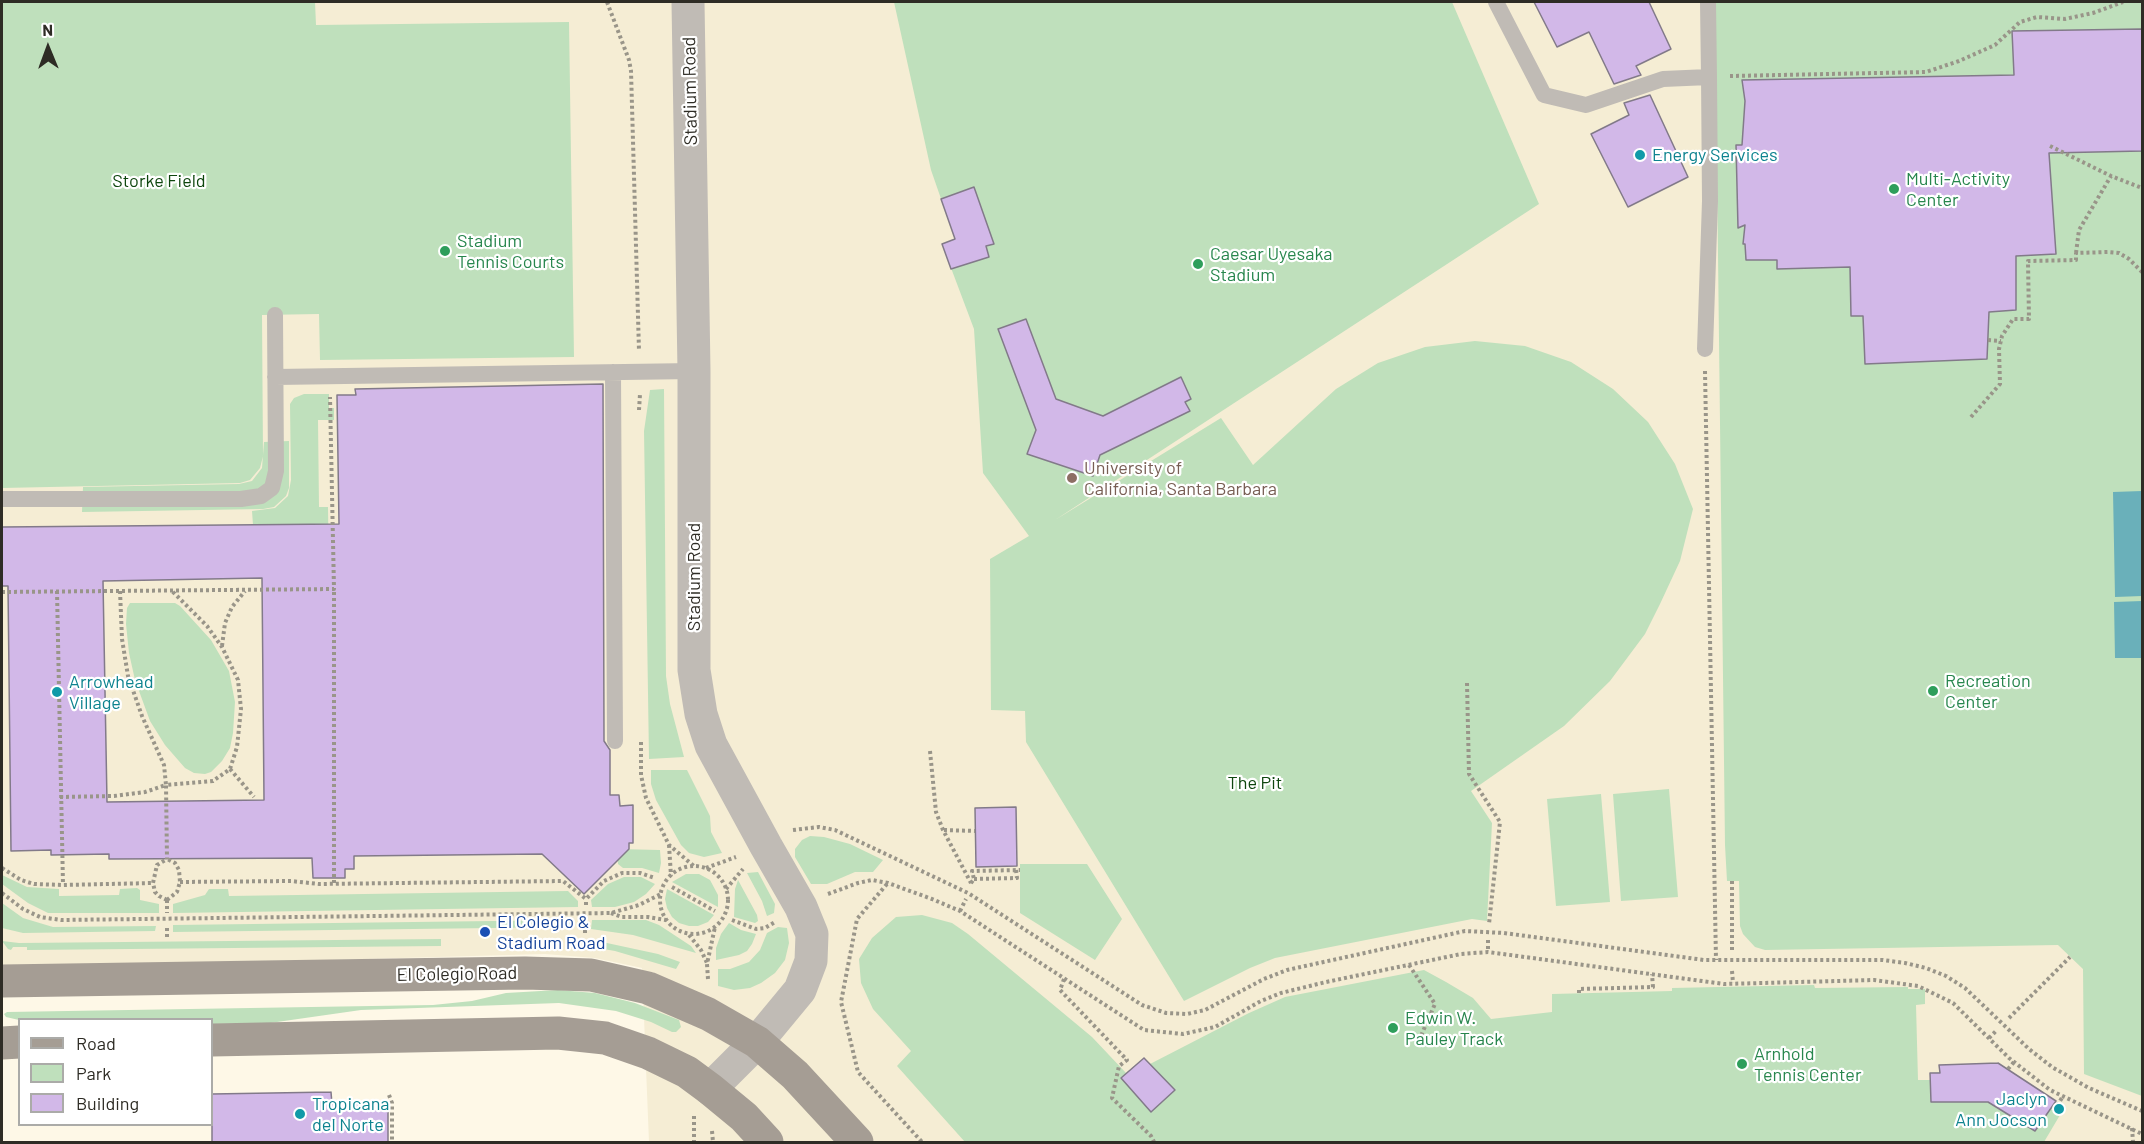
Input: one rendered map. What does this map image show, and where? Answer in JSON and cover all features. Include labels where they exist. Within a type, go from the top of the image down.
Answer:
[{"type":"main road","name":"El Colegio Road","points":[[2,981],[525,973],[591,975],[648,988],[708,1014],[757,1042],[795,1075],[857,1143]]},
{"type":"main road","points":[[213,1040],[558,1033],[606,1038],[648,1053],[687,1072],[702,1099],[744,1117],[767,1143]]},
{"type":"main road","points":[[2,1043],[18,1042]]},
{"type":"street","name":"Stadium Road","points":[[688,2],[694,371],[694,670],[700,714],[711,745],[801,907],[812,934],[811,961],[800,990],[757,1042],[702,1099]]},
{"type":"lane","points":[[1496,2],[1544,95],[1586,105],[1663,79],[1708,76]]},
{"type":"lane","points":[[1705,349],[1710,201],[1708,2]]},
{"type":"lane","points":[[2,499],[241,499],[261,496],[272,488],[276,471],[275,315]]},
{"type":"lane","points":[[275,377],[694,371]]},
{"type":"lane","points":[[613,372],[615,741]]},
{"type":"path","points":[[1708,76],[1926,72],[1995,45],[2020,22],[2037,17],[2065,19],[2093,13],[2122,2]]},
{"type":"path","points":[[2050,146],[2111,176],[2142,188]]},
{"type":"path","points":[[1971,417],[2000,384],[2002,336],[2013,319],[2029,319],[2028,261],[2076,261],[2079,230],[2111,176]]},
{"type":"path","points":[[2076,253],[2119,253],[2142,272]]},
{"type":"path","points":[[1988,340],[2001,340]]},
{"type":"path","points":[[1705,349],[1716,960]]},
{"type":"path","points":[[330,376],[334,589],[334,883]]},
{"type":"path","points":[[2,592],[334,589]]},
{"type":"path","points":[[222,647],[225,623],[232,607],[246,590]]},
{"type":"path","points":[[57,591],[63,885]]},
{"type":"path","points":[[120,591],[122,639],[128,676],[142,716],[164,765],[167,859]]},
{"type":"path","points":[[60,797],[114,796],[144,792],[166,785],[213,781],[230,769],[237,747],[241,709],[237,680],[222,647],[207,626],[172,591]]},
{"type":"path","points":[[1467,683],[1469,774],[1500,822],[1489,924]]},
{"type":"path","points":[[930,751],[936,812],[971,882]]},
{"type":"path","points":[[230,769],[254,796]]},
{"type":"path","points":[[783,834],[819,826],[835,830],[968,893],[1142,1005],[1166,1013],[1187,1014],[1205,1010],[1264,979],[1287,970],[1465,931],[1504,933],[1716,960],[1883,960],[1926,968],[1946,976],[1965,988],[2029,1049],[2052,1067],[2089,1088],[2142,1111]]},
{"type":"path","points":[[943,830],[975,831]]},
{"type":"path","points":[[671,876],[669,845],[695,867]]},
{"type":"path","points":[[715,927],[698,934],[680,931],[666,920],[662,912],[661,894],[665,884],[678,871],[695,867],[706,868],[739,856]]},
{"type":"path","points":[[167,859],[175,863],[179,870],[180,882],[177,892],[167,900]]},
{"type":"path","points":[[167,859],[157,865],[153,883],[155,892],[167,900]]},
{"type":"path","points":[[726,889],[745,866]]},
{"type":"path","points":[[2,868],[21,880],[34,884],[153,883]]},
{"type":"path","points":[[706,868],[721,880],[726,889],[727,907],[724,916],[715,927],[707,964],[708,984]]},
{"type":"path","points":[[1003,868],[1018,870],[1017,878],[971,882],[972,871],[1003,868]]},
{"type":"path","points":[[586,905],[586,899],[604,881],[622,873],[640,873],[655,878]]},
{"type":"path","points":[[818,897],[872,880],[888,883],[960,911],[1144,1030],[1183,1034],[1215,1027],[1261,1001],[1281,993],[1461,954],[1488,952],[1733,984],[1874,980],[1918,986],[1953,1003],[2014,1062],[2050,1090],[2142,1134]]},
{"type":"path","points":[[180,882],[563,881],[586,899]]},
{"type":"path","points":[[1732,881],[1732,953]]},
{"type":"path","points":[[888,883],[857,919],[841,1002],[858,1072],[922,1143]]},
{"type":"path","points":[[672,887],[715,911]]},
{"type":"path","points":[[2,893],[23,909],[40,917],[61,921],[611,913],[639,905],[661,894]]},
{"type":"path","points":[[960,911],[966,899]]},
{"type":"path","points":[[167,900],[167,913]]},
{"type":"path","points":[[611,913],[622,917],[666,920]]},
{"type":"path","points":[[732,920],[756,929],[765,928],[783,917]]},
{"type":"path","points":[[585,921],[585,933]]},
{"type":"path","points":[[167,928],[167,940]]},
{"type":"path","points":[[688,934],[701,950],[707,964]]},
{"type":"path","points":[[1488,940],[1488,952]]},
{"type":"path","points":[[2009,1017],[2070,957]]},
{"type":"path","points":[[1409,965],[1435,1004],[1420,1038]]},
{"type":"path","points":[[1732,970],[1733,984]]},
{"type":"path","points":[[1579,993],[1579,989],[1653,987],[1652,974]]},
{"type":"path","points":[[1064,979],[1060,990],[1127,1060],[1119,1066],[1112,1098],[1151,1136],[1154,1143]]},
{"type":"path","points":[[1989,1038],[1997,1030]]},
{"type":"path","points":[[2008,1069],[2014,1062]]},
{"type":"path","points":[[389,1095],[392,1102],[393,1143]]},
{"type":"path","points":[[2054,1111],[2063,1096]]},
{"type":"path","points":[[694,1143],[702,1099]]},
{"type":"path","points":[[2132,1128],[2133,1143]]},
{"type":"shaded area","name":"University of California, Santa Barbara","points":[[2,2],[2142,2],[2142,1142],[649,1142],[642,968],[595,958],[545,954],[2,969]]},
{"type":"green space","name":"Storke Field","points":[[2,2],[315,2],[316,25],[569,22],[574,357],[320,360],[319,314],[262,315],[263,456],[260,468],[250,480],[240,483],[2,488]]},
{"type":"green space","name":"The Pit","points":[[894,2],[1452,2],[1539,204],[1055,520],[1221,418],[1253,465],[1336,389],[1378,363],[1425,347],[1475,341],[1525,346],[1571,362],[1613,389],[1648,422],[1675,464],[1693,509],[1680,561],[1660,604],[1645,634],[1610,681],[1564,726],[1471,791],[1492,823],[1487,921],[1472,919],[1275,958],[1184,1001],[1026,742],[1025,711],[991,710],[990,559],[1029,536],[983,473],[974,329],[942,244],[955,239],[931,170]]},
{"type":"green space","name":"Recreation Center","points":[[1715,2],[2142,2],[2142,1096],[2084,1074],[2083,969],[2058,945],[1765,950],[1755,947],[1743,934],[1740,926],[1739,881],[1727,881],[1725,845]]},
{"type":"green space","points":[[664,389],[666,676],[670,704],[684,757],[649,759],[644,431],[650,390]]},
{"type":"green space","points":[[304,394],[329,394],[329,408],[334,408],[334,420],[318,420],[319,507],[328,507],[329,574],[314,536],[314,524],[253,525],[252,511],[275,508],[288,496],[291,480],[290,404],[294,398]]},
{"type":"green space","points":[[289,441],[289,488],[286,496],[274,507],[82,512],[83,487],[239,484],[252,481],[262,468],[264,442]]},
{"type":"green space","points":[[130,603],[175,603],[180,606],[211,640],[229,671],[235,702],[233,733],[230,748],[211,772],[194,773],[185,768],[165,745],[150,721],[135,680],[129,653],[126,624],[127,608]]},
{"type":"green space","points":[[651,770],[687,770],[710,816],[711,832],[722,853],[704,857],[689,853],[681,845],[656,800],[651,784]]},
{"type":"green space","points":[[1669,789],[1678,897],[1621,901],[1613,794]]},
{"type":"green space","points":[[1601,794],[1610,902],[1556,906],[1547,799]]},
{"type":"green space","points":[[810,836],[850,844],[883,860],[873,872],[855,872],[827,884],[811,884],[795,857],[795,849],[802,840]]},
{"type":"green space","points":[[617,849],[660,850],[659,873],[642,868],[623,868],[618,864]]},
{"type":"green space","points":[[1020,864],[1087,864],[1122,919],[1095,960],[1020,913]]},
{"type":"green space","points":[[758,872],[775,904],[774,913],[767,916],[747,873]]},
{"type":"green space","points":[[686,874],[699,874],[710,880],[718,895],[718,907],[672,882]]},
{"type":"green space","points":[[2,875],[27,887],[59,889],[59,896],[119,895],[120,889],[137,888],[140,890],[140,900],[159,904],[159,913],[48,913],[28,903],[2,884]]},
{"type":"green space","points":[[624,877],[641,877],[655,884],[634,902],[615,907],[592,907],[591,900],[608,884]]},
{"type":"green space","points":[[738,880],[757,915],[758,921],[755,923],[734,917],[735,889]]},
{"type":"green space","points":[[209,889],[228,889],[229,896],[568,891],[578,901],[578,907],[173,913],[173,904],[205,895]]},
{"type":"green space","points":[[667,889],[714,915],[708,922],[698,926],[679,923],[667,908],[665,899]]},
{"type":"green space","points":[[2,903],[23,918],[53,927],[156,926],[155,931],[23,933],[2,928]]},
{"type":"green space","name":"Edwin W. Pauley Track","points":[[922,915],[952,923],[968,934],[1092,1037],[1126,1073],[1144,1058],[1150,1064],[1285,997],[1424,970],[1473,998],[1491,1019],[1552,1012],[1552,994],[1672,991],[1672,988],[1814,985],[1815,988],[1908,987],[1908,989],[1925,989],[1925,1004],[1916,1005],[1918,1080],[1930,1080],[1930,1073],[1940,1072],[1939,1065],[1998,1063],[2056,1101],[2051,1109],[2060,1115],[2044,1142],[965,1142],[897,1066],[911,1051],[873,1009],[861,983],[859,959],[872,938],[896,917]]},
{"type":"green space","points":[[574,920],[573,927],[173,932],[173,925]]},
{"type":"green space","points":[[592,920],[646,920],[659,925],[691,946],[696,953],[633,935],[591,929]]},
{"type":"green space","points":[[729,923],[741,930],[756,934],[747,951],[716,960],[716,948],[721,934]]},
{"type":"green space","points":[[778,927],[787,928],[789,943],[785,960],[775,973],[750,988],[734,990],[718,986],[718,969],[730,969],[749,962],[760,950],[767,933]]},
{"type":"green space","points":[[441,939],[441,946],[27,950],[27,947],[8,949],[2,941],[19,943]]},
{"type":"green space","points":[[593,940],[658,954],[680,962],[676,969],[615,951],[592,947]]},
{"type":"green space","points":[[558,990],[595,993],[635,1003],[679,1020],[681,1027],[676,1032],[672,1032],[651,1022],[616,1011],[559,1003],[361,1010],[270,1023],[213,1024],[213,1018],[18,1020],[6,1017],[4,1014],[7,1012],[433,1005],[472,1001],[506,993]]},
{"type":"water","points":[[2142,491],[2142,596],[2115,597],[2113,492]]},
{"type":"water","points":[[2142,601],[2142,658],[2115,658],[2114,602]]},
{"type":"building","points":[[1534,2],[1649,2],[1671,49],[1636,66],[1641,75],[1614,84],[1589,32],[1557,47]]},
{"type":"building","name":"Multi-Activity Center","points":[[2142,29],[2142,151],[2049,153],[2056,254],[2016,256],[2016,310],[1989,312],[1987,359],[1865,364],[1863,316],[1851,316],[1850,267],[1777,269],[1777,260],[1746,260],[1745,244],[1743,244],[1745,225],[1738,228],[1736,145],[1742,145],[1745,101],[1742,80],[2014,75],[2012,31]]},
{"type":"building","name":"Energy Services","points":[[1650,95],[1688,177],[1628,207],[1591,134],[1629,115],[1624,103]]},
{"type":"building","points":[[974,187],[994,244],[986,246],[989,257],[951,269],[942,244],[955,239],[941,199]]},
{"type":"building","points":[[1026,319],[1056,399],[1103,416],[1181,377],[1191,399],[1185,402],[1190,411],[1100,455],[1093,476],[1027,454],[1036,430],[998,329]]},
{"type":"building","points":[[603,384],[604,741],[610,750],[610,795],[619,795],[620,806],[633,805],[633,843],[629,843],[629,849],[584,894],[542,854],[354,856],[354,869],[345,869],[345,878],[313,878],[312,858],[109,859],[109,854],[51,855],[51,850],[11,851],[8,586],[2,586],[2,527],[339,524],[337,395],[356,395],[355,389]],"holes":[[[262,578],[264,800],[107,802],[103,581]]]},
{"type":"building","points":[[1016,807],[1017,866],[976,867],[975,808]]},
{"type":"building","points":[[1144,1058],[1175,1090],[1151,1112],[1121,1078]]},
{"type":"building","points":[[1998,1063],[2056,1101],[2035,1131],[1988,1102],[1931,1102],[1930,1073],[1940,1073],[1939,1065]]},
{"type":"building","name":"Tropicana del Norte","points":[[331,1092],[332,1104],[388,1103],[388,1143],[212,1143],[213,1094]]},
{"type":"place","name":"Energy Services","points":[[1640,155]]},
{"type":"place","name":"Multi-Activity Center","points":[[1894,189]]},
{"type":"place","name":"Stadium Tennis Courts","points":[[445,251]]},
{"type":"place","name":"Caesar Uyesaka Stadium","points":[[1198,264]]},
{"type":"place","name":"University of California, Santa Barbara","points":[[1072,478]]},
{"type":"place","name":"Recreation Center","points":[[1933,691]]},
{"type":"place","name":"Arrowhead Village","points":[[57,692]]},
{"type":"place","name":"El Colegio & Stadium Road","points":[[485,932]]},
{"type":"place","name":"Edwin W. Pauley Track","points":[[1393,1028]]},
{"type":"place","name":"Arnhold Tennis Center","points":[[1742,1064]]},
{"type":"place","name":"Jaclyn Ann Jocson","points":[[2059,1109]]},
{"type":"place","name":"Tropicana del Norte","points":[[300,1114]]}]
